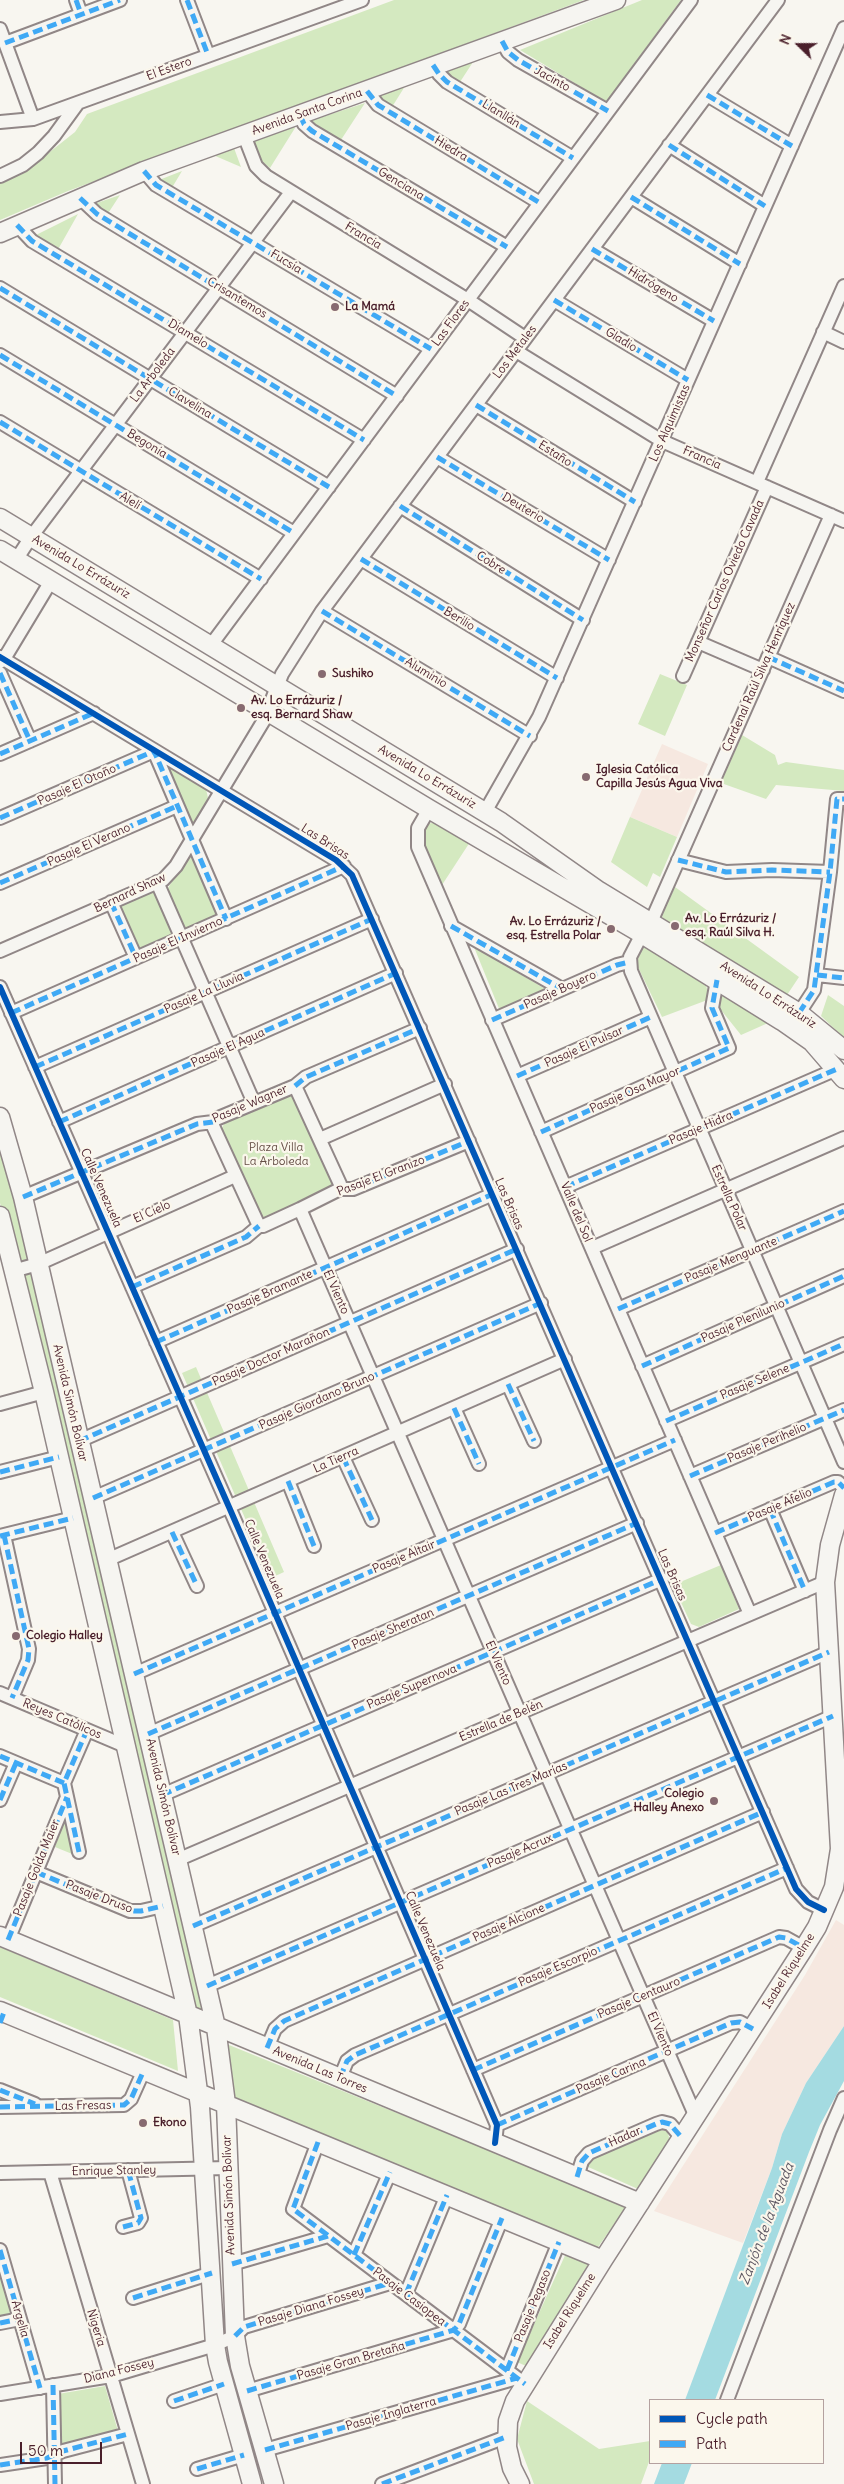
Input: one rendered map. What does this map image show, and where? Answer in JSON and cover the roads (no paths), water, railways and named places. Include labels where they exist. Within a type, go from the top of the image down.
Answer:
[{"type":"main road","name":"Avenida Santa Corina","points":[[0,233],[144,171],[616,0]]},
{"type":"main road","name":"Avenida Lo Errázuriz","points":[[0,518],[533,843],[717,980],[802,1034],[840,1074]]},
{"type":"main road","name":"Avenida Lo Errázuriz","points":[[0,550],[429,809],[799,1013],[844,1050]]},
{"type":"main road","name":"Avenida Simón Bolívar","points":[[0,1117],[23,1197],[216,2027],[226,2104],[235,2336],[247,2391],[274,2484]]},
{"type":"main road","name":"Avenida Simón Bolívar","points":[[0,1216],[44,1392],[188,2015],[205,2169],[215,2345],[252,2484]]},
{"type":"main road","name":"Isabel Riquelme","points":[[520,2484],[509,2458],[506,2437],[516,2377],[602,2260],[753,2029],[804,1948],[824,1910],[837,1873],[840,1848],[825,1582],[830,1545],[844,1495]]},
{"type":"main road","name":"Avenida Las Torres","points":[[4,1938],[640,2203]]},
{"type":"main road","points":[[1,2015],[198,2092],[602,2260]]},
{"type":"street","points":[[76,0],[81,14]]},
{"type":"street","points":[[5,42],[120,0]]},
{"type":"street","points":[[187,0],[208,55]]},
{"type":"street","name":"El Estero","points":[[78,103],[362,0]]},
{"type":"street","name":"Las Flores","points":[[210,645],[691,0]]},
{"type":"street","name":"Los Metales","points":[[267,712],[290,659],[322,611],[778,0]]},
{"type":"street","name":"Los Alquimistas","points":[[485,812],[530,736],[557,678],[844,28]]},
{"type":"street","points":[[0,29],[33,119]]},
{"type":"street","name":"Jacinto","points":[[502,41],[508,52],[518,60],[608,111]]},
{"type":"street","name":"Llanllán","points":[[433,65],[447,82],[573,158]]},
{"type":"street","name":"Hiedra","points":[[366,91],[378,105],[540,203]]},
{"type":"street","points":[[707,95],[792,146]]},
{"type":"street","points":[[0,122],[33,119],[78,103]]},
{"type":"street","points":[[0,176],[23,165],[38,153],[54,136],[78,103]]},
{"type":"street","name":"Genciana","points":[[300,115],[304,124],[312,132],[507,247]]},
{"type":"street","name":"Francia","points":[[244,135],[260,172],[468,300],[525,338]]},
{"type":"street","points":[[669,146],[765,206]]},
{"type":"street","name":"Fucsia","points":[[144,171],[156,185],[431,349]]},
{"type":"street","name":"La Arboleda","points":[[16,560],[31,537],[291,192]]},
{"type":"street","points":[[631,197],[740,264]]},
{"type":"street","name":"Crisantemos","points":[[80,198],[91,210],[397,396]]},
{"type":"street","name":"Diamelo","points":[[17,225],[32,241],[364,440]]},
{"type":"street","name":"Hidrógeno","points":[[592,249],[714,321]]},
{"type":"street","name":"Monseñor Carlos Oviedo Cavada","points":[[683,676],[823,332],[844,286]]},
{"type":"street","name":"Clavelina","points":[[0,288],[329,487]]},
{"type":"street","name":"Gladio","points":[[554,300],[688,380]]},
{"type":"street","points":[[823,332],[844,342]]},
{"type":"street","name":"Francia","points":[[516,351],[662,441],[844,520]]},
{"type":"street","name":"Begonia","points":[[0,355],[294,533]]},
{"type":"street","name":"Estaño","points":[[476,404],[635,502]]},
{"type":"street","name":"Alelí","points":[[0,422],[80,472],[261,579]]},
{"type":"street","name":"Deuterio","points":[[437,457],[609,560]]},
{"type":"street","name":"Cobre","points":[[400,506],[582,620]]},
{"type":"street","name":"Cardenal Raúl Silva Henríquez","points":[[646,928],[831,515]]},
{"type":"street","name":"Berilio","points":[[361,559],[557,678]]},
{"type":"street","points":[[1,659],[51,581]]},
{"type":"street","name":"Aluminio","points":[[322,611],[530,736]]},
{"type":"street","points":[[698,642],[763,670]]},
{"type":"street","points":[[768,657],[844,691]]},
{"type":"street","name":"Las Brisas","points":[[1,659],[94,713],[344,866],[354,879],[787,1868],[799,1894],[808,1902],[824,1910]]},
{"type":"street","points":[[0,672],[30,741]]},
{"type":"street","points":[[221,791],[267,712]]},
{"type":"street","points":[[0,754],[94,713]]},
{"type":"street","points":[[154,751],[226,918]]},
{"type":"street","name":"Pasaje El Otoño","points":[[0,818],[154,751]]},
{"type":"street","name":"Bernard Shaw","points":[[0,951],[168,876],[221,791]]},
{"type":"street","points":[[799,1013],[812,994],[817,975],[837,799],[844,799]]},
{"type":"street","name":"Pasaje El Verano","points":[[0,884],[177,806]]},
{"type":"street","name":"Valle del Sol","points":[[429,809],[418,828],[416,843],[750,1614]]},
{"type":"street","points":[[678,860],[726,872],[772,870],[830,872]]},
{"type":"street","name":"Pasaje El Invierno","points":[[11,1013],[344,866]]},
{"type":"street","points":[[157,882],[254,1103]]},
{"type":"street","points":[[111,902],[136,958]]},
{"type":"street","name":"Pasaje La Lluvia","points":[[35,1067],[372,919]]},
{"type":"street","points":[[451,926],[562,989]]},
{"type":"street","points":[[629,962],[631,952],[646,928]]},
{"type":"street","name":"Pasaje Boyero","points":[[492,1020],[617,965],[629,962]]},
{"type":"street","name":"Estrella Polar","points":[[629,962],[699,1129],[844,1462]]},
{"type":"street","name":"Pasaje El Agua","points":[[59,1122],[396,973]]},
{"type":"street","points":[[817,975],[844,978]]},
{"type":"street","name":"Pasaje Osa Mayor","points":[[541,1132],[729,1048],[712,1008],[717,980]]},
{"type":"street","name":"Calle Venezuela","points":[[0,987],[229,1507],[497,2125],[495,2143]]},
{"type":"street","name":"Pasaje El Pulsar","points":[[517,1076],[651,1017]]},
{"type":"street","name":"Pasaje Wagner","points":[[23,1197],[82,1174],[201,1122],[213,1122],[295,1086],[306,1077],[420,1028]]},
{"type":"street","name":"Pasaje Hidra","points":[[565,1187],[699,1129],[840,1074]]},
{"type":"street","points":[[320,1139],[444,1084]]},
{"type":"street","points":[[295,1086],[340,1184],[340,1189]]},
{"type":"street","points":[[213,1122],[213,1126],[235,1176],[259,1226]]},
{"type":"street","points":[[592,1248],[844,1138]]},
{"type":"street","name":"Pasaje El Granizo","points":[[132,1287],[246,1237],[259,1226],[300,1210],[340,1189],[353,1189],[469,1140]]},
{"type":"street","name":"El Cielo","points":[[13,1271],[38,1264],[235,1176]]},
{"type":"street","name":"Pasaje Bramante","points":[[156,1342],[493,1194]]},
{"type":"street","name":"El Viento","points":[[300,1210],[696,2117]]},
{"type":"street","name":"Pasaje Menguante","points":[[618,1309],[844,1211]]},
{"type":"street","name":"Pasaje Doctor Marañon","points":[[79,1441],[517,1249]]},
{"type":"street","name":"Pasaje Plenilunio","points":[[642,1366],[844,1276]]},
{"type":"street","name":"Pasaje Giordano Bruno","points":[[93,1498],[541,1303]]},
{"type":"street","name":"Pasaje Selene","points":[[666,1421],[844,1344]]},
{"type":"street","name":"La Tierra","points":[[107,1560],[565,1359]]},
{"type":"street","points":[[508,1384],[534,1441]]},
{"type":"street","points":[[0,1404],[44,1392]]},
{"type":"street","points":[[454,1408],[479,1464]]},
{"type":"street","name":"Pasaje Perihelio","points":[[690,1476],[844,1410]]},
{"type":"street","name":"Pasaje Altair","points":[[134,1674],[675,1440]]},
{"type":"street","points":[[0,1472],[59,1457]]},
{"type":"street","points":[[342,1457],[372,1520]]},
{"type":"street","points":[[288,1481],[314,1546]]},
{"type":"street","name":"Pasaje Afelio","points":[[715,1533],[834,1482],[838,1482],[844,1488]]},
{"type":"street","points":[[770,1509],[805,1591]]},
{"type":"street","points":[[6,1695],[28,1660],[29,1649],[2,1535],[73,1518]]},
{"type":"street","name":"Pasaje Sheratan","points":[[148,1734],[637,1523]]},
{"type":"street","points":[[172,1532],[197,1586]]},
{"type":"street","name":"Pasaje Supernova","points":[[162,1795],[662,1579]]},
{"type":"street","name":"Estrella de Belén","points":[[177,1860],[825,1582]]},
{"type":"street","name":"Pasaje Las Tres Marías","points":[[193,1926],[828,1652]]},
{"type":"street","name":"Reyes Católicos","points":[[6,1695],[125,1746]]},
{"type":"street","name":"Pasaje Acrux","points":[[207,1986],[833,1716]]},
{"type":"street","points":[[0,1756],[64,1783],[87,1730]]},
{"type":"street","points":[[0,1800],[16,1763]]},
{"type":"street","name":"Pasaje Golda Maier","points":[[64,1783],[79,1852]]},
{"type":"street","name":"Pasaje Golda Maier","points":[[4,1938],[36,1872],[67,1797]]},
{"type":"street","name":"Pasaje Alcione","points":[[267,2048],[275,2029],[284,2021],[763,1812]]},
{"type":"street","name":"Pasaje Escorpio","points":[[340,2078],[352,2056],[787,1868]]},
{"type":"street","name":"Pasaje Druso","points":[[36,1872],[130,1911],[141,1911],[163,1906]]},
{"type":"street","name":"Pasaje Centauro","points":[[473,2070],[779,1937],[786,1938],[804,1948]]},
{"type":"street","name":"Pasaje Carina","points":[[497,2125],[734,2022],[740,2022],[753,2029]]},
{"type":"street","name":"Las Fresas","points":[[0,2107],[124,2105],[131,2099],[144,2070]]},
{"type":"street","points":[[0,2090],[40,2106]]},
{"type":"street","points":[[727,2399],[844,2098]]},
{"type":"street","name":"Hadar","points":[[577,2177],[582,2161],[589,2153],[656,2124],[662,2122],[670,2124],[682,2138]]},
{"type":"street","name":"Pasaje Casiopea","points":[[318,2142],[293,2210],[516,2377]]},
{"type":"street","name":"Enrique Stanley","points":[[0,2172],[228,2168]]},
{"type":"street","points":[[123,2227],[138,2223],[141,2218],[128,2170]]},
{"type":"street","name":"Nigeria","points":[[50,2172],[143,2484]]},
{"type":"street","points":[[354,2256],[390,2172]]},
{"type":"street","points":[[406,2294],[447,2195]]},
{"type":"street","points":[[454,2330],[502,2218]]},
{"type":"street","points":[[232,2264],[328,2236]]},
{"type":"street","name":"Pasaje Pegaso","points":[[516,2377],[559,2242]]},
{"type":"street","name":"Argelia","points":[[0,2250],[20,2319],[46,2387],[54,2455],[55,2484]]},
{"type":"street","points":[[133,2298],[212,2273]]},
{"type":"street","name":"Pasaje Diana Fossey","points":[[235,2336],[244,2327],[390,2282]]},
{"type":"street","points":[[0,2323],[20,2319]]},
{"type":"street","name":"Pasaje Gran Bretaña","points":[[247,2391],[454,2330]]},
{"type":"street","name":"Diana Fossey","points":[[0,2394],[111,2376],[215,2345],[235,2336]]},
{"type":"street","name":"Pasaje Inglaterra","points":[[265,2450],[516,2377]]},
{"type":"street","points":[[174,2401],[224,2384]]},
{"type":"street","points":[[0,2465],[54,2455],[128,2434]]},
{"type":"street","points":[[382,2484],[506,2437]]},
{"type":"street","points":[[197,2469],[244,2454]]},
{"type":"water","name":"Zanjón de la Aguada","points":[[844,2026],[844,2081],[820,2125],[809,2152],[715,2399],[685,2399],[772,2168],[782,2134],[806,2083]]},
{"type":"water","points":[[662,2464],[692,2464],[684,2484],[654,2484]]},
{"type":"place","name":"La Mamá","points":[[335,307]]},
{"type":"place","name":"Sushiko","points":[[322,674]]},
{"type":"place","name":"Av. Lo Errázuriz / esq. Bernard Shaw","points":[[241,708]]},
{"type":"place","name":"Iglesia Católica Capilla Jesús Agua Viva","points":[[586,777]]},
{"type":"place","name":"Av. Lo Errázuriz / esq. Raúl Silva H.","points":[[675,926]]},
{"type":"place","name":"Av. Lo Errázuriz / esq. Estrella Polar","points":[[611,929]]},
{"type":"place","name":"Colegio Halley","points":[[16,1636]]},
{"type":"place","name":"Colegio Halley Anexo","points":[[714,1801]]},
{"type":"place","name":"Ekono","points":[[143,2123]]},
{"type":"park label","name":"Plaza Villa La Arboleda","points":[[276,1155]]}]
